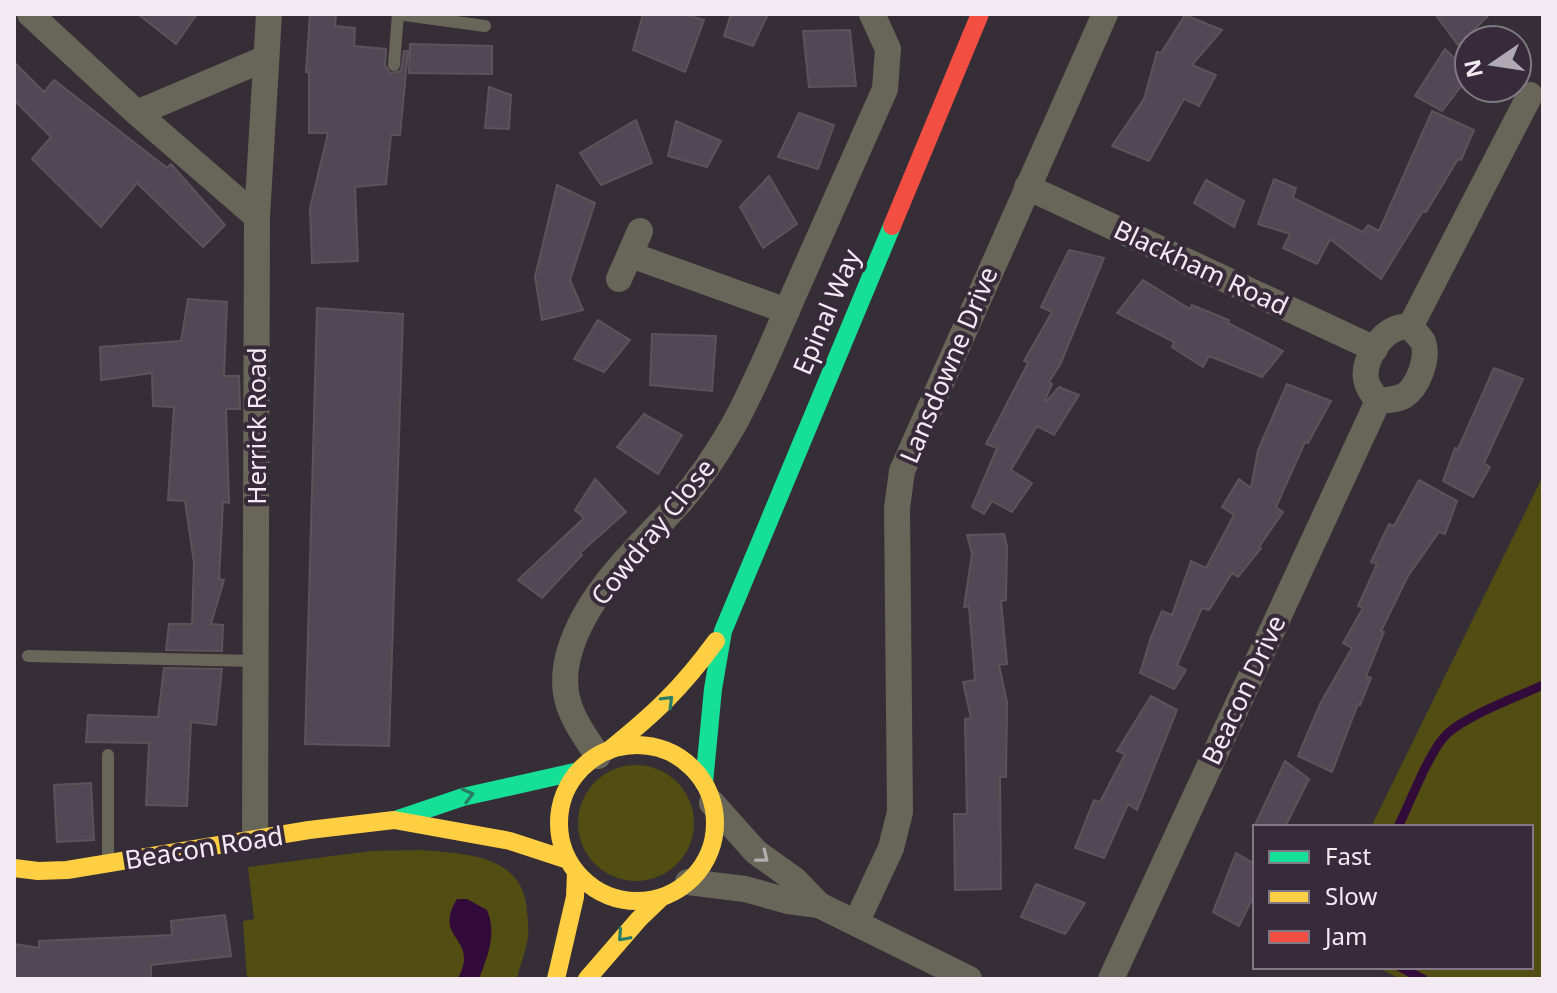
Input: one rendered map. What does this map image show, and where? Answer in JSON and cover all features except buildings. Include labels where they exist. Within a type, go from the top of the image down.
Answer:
[{"type":"main road","name":"Epinal Way","points":[[708,793],[713,689],[723,631],[980,14]]},
{"type":"main road","name":"Epinal Way","points":[[595,759],[657,712],[687,681],[723,631]]},
{"type":"main road","points":[[587,979],[639,919],[662,897],[688,882],[702,866],[711,847],[715,825],[708,793],[690,766],[662,750],[629,745],[595,759],[568,786],[561,804],[561,842],[572,866],[590,885],[606,895],[644,901],[662,897]]},
{"type":"main road","name":"Beacon Road","points":[[14,868],[67,870],[394,820],[437,803],[595,759]]},
{"type":"main road","name":"Beacon Road","points":[[394,820],[510,841],[572,866]]},
{"type":"main road","points":[[556,979],[575,897],[572,866]]},
{"type":"street","points":[[30,14],[137,113],[257,217]]},
{"type":"street","name":"Herrick Road","points":[[255,839],[257,217],[269,14]]},
{"type":"street","name":"Cowdray Close","points":[[595,759],[566,699],[564,675],[571,647],[609,581],[684,498],[733,426],[885,89],[888,49],[872,14]]},
{"type":"street","name":"Lansdowne Drive","points":[[856,923],[891,848],[900,812],[897,508],[902,471],[1105,14]]},
{"type":"street","points":[[137,113],[266,58]]},
{"type":"street","points":[[1410,327],[1525,104]]},
{"type":"street","name":"Blackham Road","points":[[1027,187],[1375,349]]},
{"type":"street","points":[[619,279],[636,243],[787,311]]},
{"type":"street","points":[[1410,327],[1422,340],[1425,353],[1421,371],[1406,394],[1393,400],[1378,401],[1365,378],[1366,366],[1379,341],[1397,328],[1410,327]]},
{"type":"street","name":"Beacon Drive","points":[[1111,979],[1378,401]]},
{"type":"street","points":[[708,793],[756,852],[795,880],[819,905]]},
{"type":"street","points":[[688,882],[745,889],[788,901],[819,905],[956,976]]},
{"type":"lane","points":[[394,65],[397,14],[485,26]]},
{"type":"lane","points":[[28,656],[256,661]]},
{"type":"lane","points":[[108,755],[108,863]]},
{"type":"shaded area","points":[[1543,476],[1543,979],[1400,979],[1381,969],[1533,969],[1533,825],[1372,825]]},
{"type":"shaded area","points":[[636,765],[658,770],[677,782],[689,801],[694,823],[689,845],[677,864],[658,876],[636,881],[614,876],[595,864],[583,845],[578,823],[583,801],[595,782],[614,770]]},
{"type":"shaded area","points":[[421,850],[474,856],[504,868],[516,878],[523,893],[528,928],[517,979],[247,979],[243,921],[254,919],[248,867],[371,851]]},
{"type":"shaded area","points":[[457,899],[467,899],[487,910],[490,919],[490,944],[479,979],[458,979],[464,960],[463,952],[453,934],[450,920]]},
{"type":"waterway","points":[[1399,825],[1427,763],[1448,733],[1480,713],[1543,685]]},
{"type":"waterway","points":[[1404,969],[1423,979]]},
{"type":"traffic: fast","points":[[704,783],[713,689],[723,631],[892,226]]},
{"type":"traffic: fast","points":[[395,820],[463,797],[579,771]]},
{"type":"traffic: slow","points":[[608,751],[666,700],[716,641]]},
{"type":"traffic: slow","points":[[637,745],[667,751],[692,768],[709,793],[715,823],[709,853],[692,878],[667,895],[637,901],[607,895],[582,878],[565,853],[559,823],[565,793],[582,768],[607,751],[637,745]]},
{"type":"traffic: slow","points":[[14,868],[67,870],[309,830],[394,820],[510,841],[568,860]]},
{"type":"traffic: slow","points":[[556,979],[575,897],[576,872]]},
{"type":"traffic: slow","points":[[587,979],[662,897]]},
{"type":"traffic: jam","points":[[892,226],[980,14]]}]
